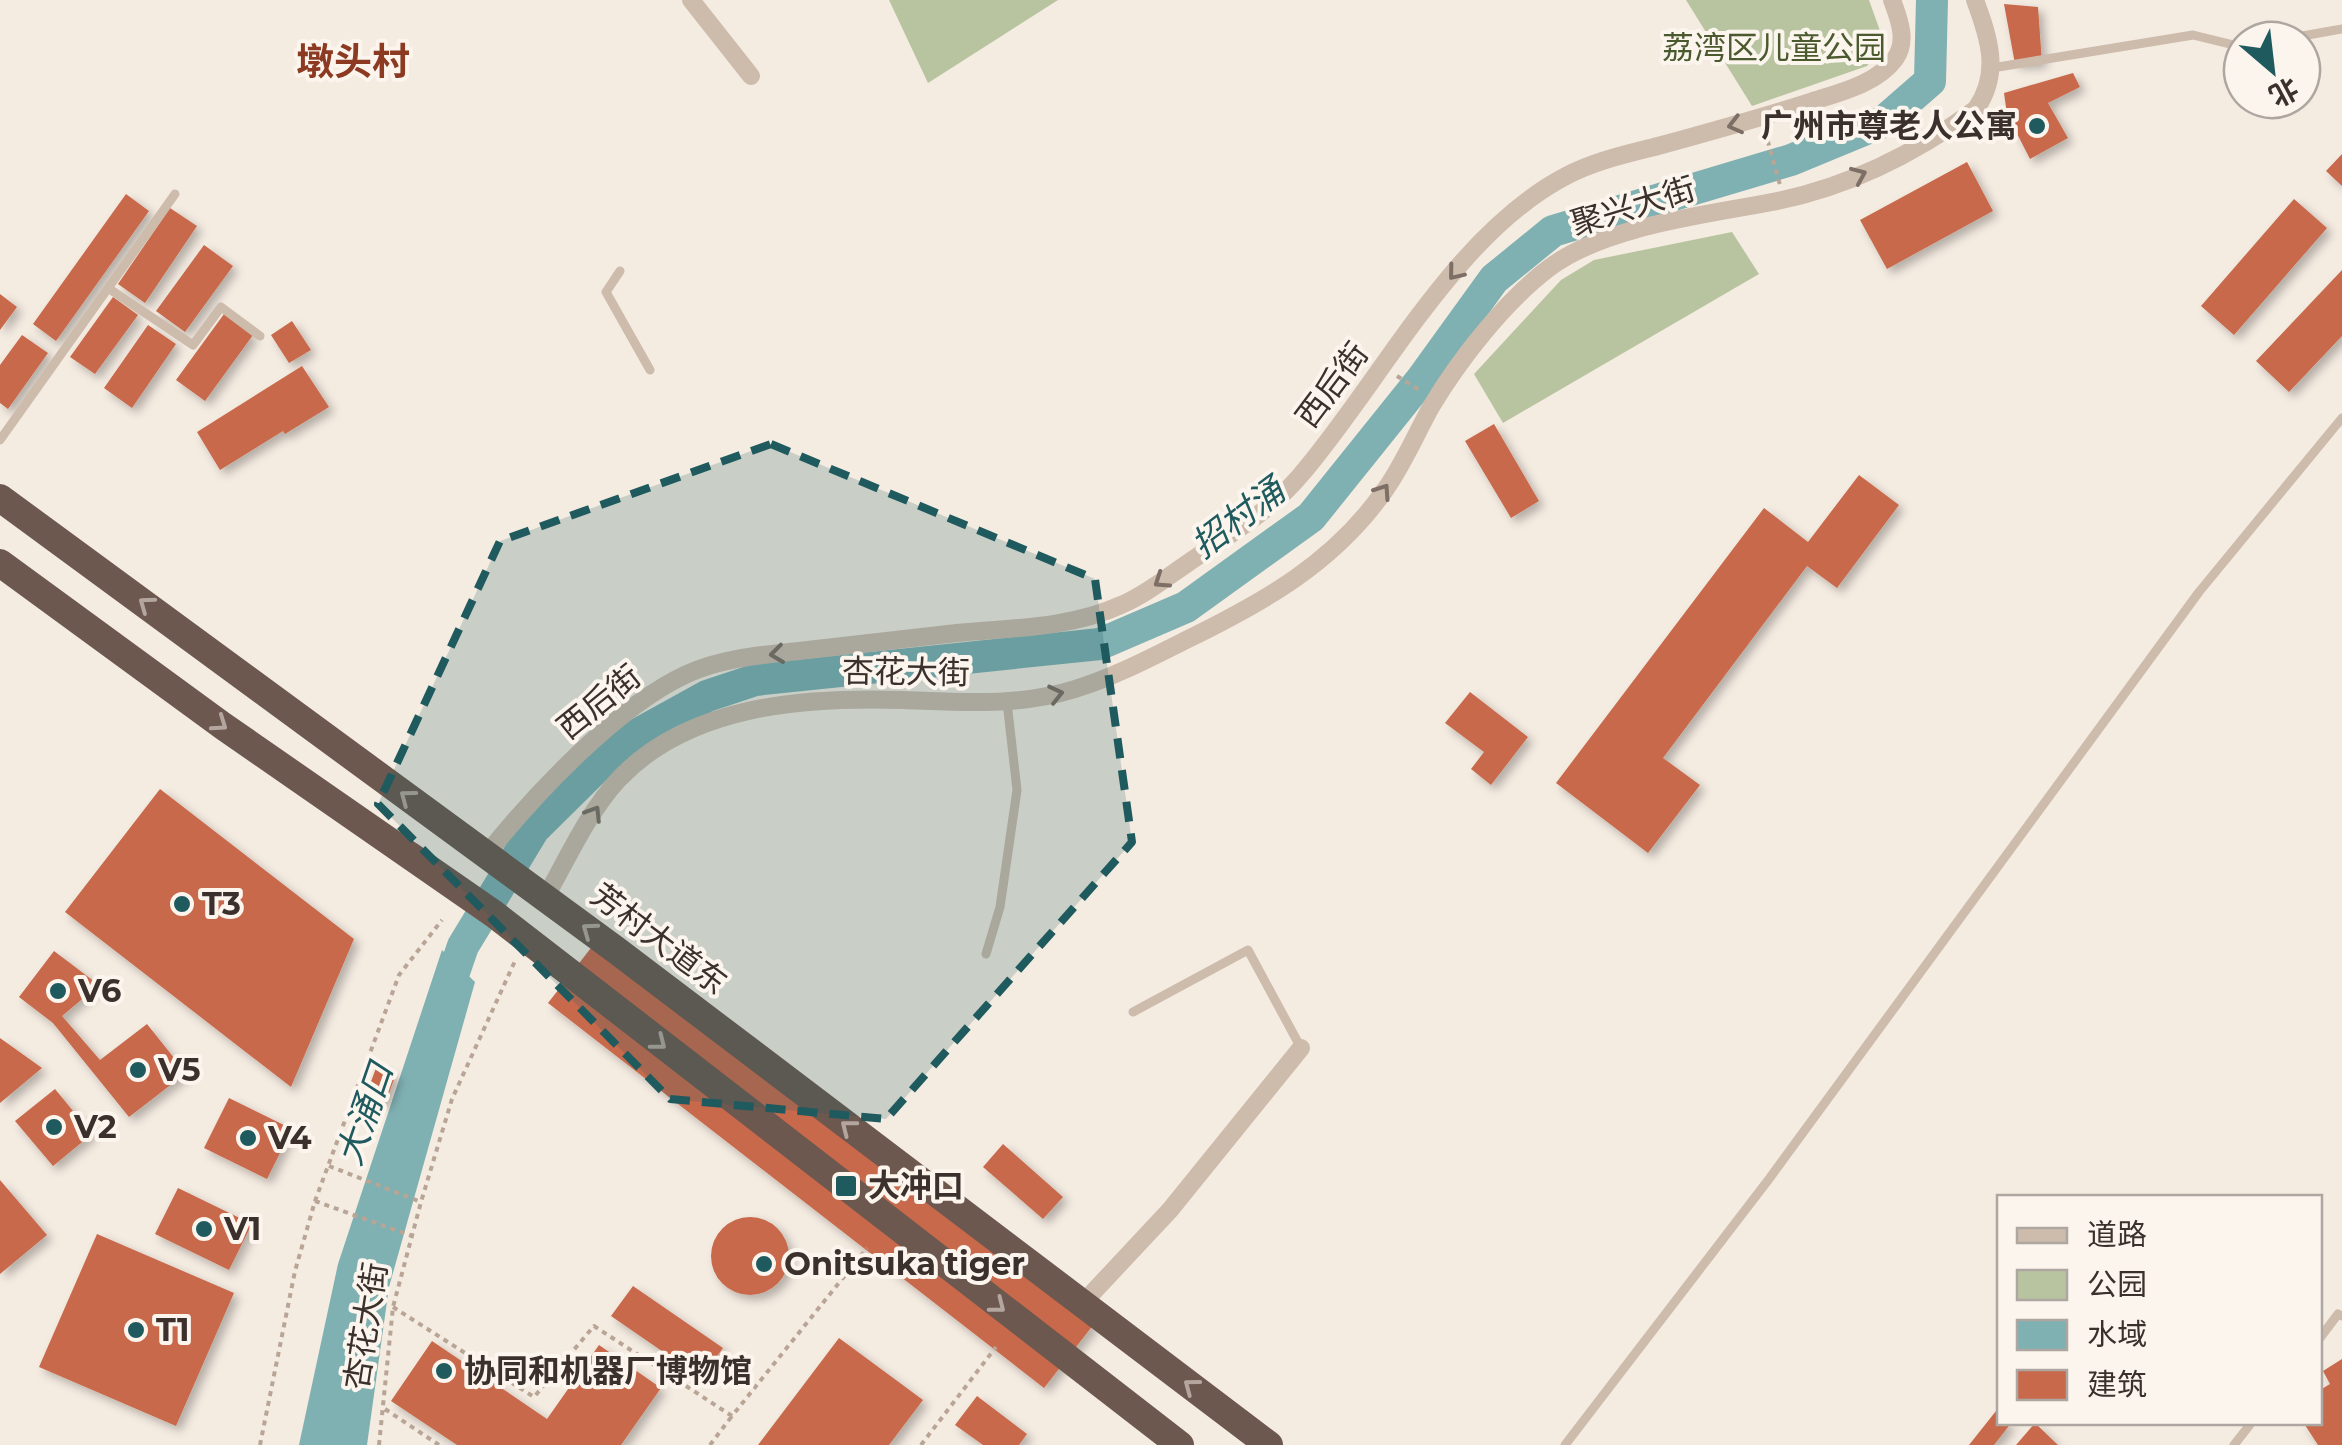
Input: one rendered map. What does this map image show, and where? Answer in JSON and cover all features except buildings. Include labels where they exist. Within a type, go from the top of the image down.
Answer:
[{"type":"highway","name":"芳村大道东","points":[[0,498],[545,898],[1269,1445]]},
{"type":"highway","points":[[0,564],[223,726],[484,906],[1180,1445]]},
{"type":"street","points":[[692,0],[751,76]]},
{"type":"street","name":"西后街","points":[[501,866],[528,804],[641,703],[686,674],[706,666],[773,654],[1053,623],[1122,605],[1274,501],[1314,458],[1459,267],[1494,229],[1550,185],[1591,166],[1762,119],[1841,92],[1887,68],[1898,56],[1902,43],[1892,0]]},
{"type":"street","points":[[1975,0],[1992,49],[1992,68]]},
{"type":"street","name":"聚兴大街","points":[[1318,564],[1386,488],[1435,401],[1502,314],[1552,266],[1580,250],[1648,227],[1800,195],[1865,173],[1934,138],[1976,109],[1984,97],[1992,68]]},
{"type":"street","name":"杏花大街","points":[[545,898],[584,829],[618,780],[654,750],[696,728],[736,714],[788,704],[844,700],[1006,702],[1048,697],[1148,660],[1273,596],[1318,564]]},
{"type":"street","points":[[1082,1304],[1170,1210],[1302,1048]]},
{"type":"lane","points":[[1992,68],[2193,34],[2222,42]]},
{"type":"lane","points":[[0,440],[174,194]]},
{"type":"lane","points":[[620,271],[606,292],[650,370]]},
{"type":"lane","points":[[108,288],[193,346],[221,308],[260,336]]},
{"type":"lane","points":[[1564,1445],[1770,1179],[2199,592],[2342,418]]},
{"type":"lane","points":[[986,954],[1000,907],[1017,790],[1006,702]]},
{"type":"lane","points":[[1133,1012],[1248,950],[1302,1048]]},
{"type":"lane","points":[[2322,1335],[2338,1314],[2342,1316]]},
{"type":"lane","points":[[2234,1445],[2250,1425]]},
{"type":"path","points":[[1767,137],[1780,183]]},
{"type":"path","points":[[1384,366],[1435,401]]},
{"type":"path","points":[[260,1445],[295,1272],[314,1201],[399,975],[442,920]]},
{"type":"path","name":"杏花大街","points":[[379,1445],[394,1307],[421,1202],[452,1098],[527,939]]},
{"type":"path","points":[[329,1166],[421,1202]]},
{"type":"path","points":[[314,1201],[412,1236]]},
{"type":"path","points":[[710,1445],[868,1248]]},
{"type":"path","points":[[394,1307],[534,1397],[594,1326],[732,1416]]},
{"type":"path","points":[[920,1445],[996,1347]]},
{"type":"path","points":[[383,1408],[439,1445]]},
{"type":"highlighted area","points":[[771,444],[1095,579],[1132,842],[886,1119],[670,1099],[378,804],[500,541]]},
{"type":"green space","points":[[889,0],[1058,0],[928,83]]},
{"type":"green space","name":"荔湾区儿童公园","points":[[1686,0],[1869,0],[1884,42],[1867,66],[1752,106]]},
{"type":"green space","points":[[1732,232],[1759,274],[1503,423],[1474,374],[1561,280],[1594,260]]},
{"type":"water","points":[[442,950],[475,982],[389,1287],[367,1445],[299,1445],[338,1264]]},
{"type":"waterway","name":"招村涌","points":[[443,1004],[463,946],[534,829],[620,744],[707,696],[755,680],[1100,644],[1186,607],[1311,517],[1421,380],[1494,279],[1553,231],[1791,160],[1883,122],[1930,81],[1932,0]]},
{"type":"place","name":"广州市尊老人公寓","points":[[2037,126]]},
{"type":"place","name":"T3","points":[[182,904]]},
{"type":"place","name":"V6","points":[[58,991]]},
{"type":"place","name":"V5","points":[[138,1070]]},
{"type":"place","name":"V2","points":[[54,1127]]},
{"type":"place","name":"V4","points":[[248,1138]]},
{"type":"place","name":"大冲口","points":[[846,1186]]},
{"type":"place","name":"V1","points":[[204,1229]]},
{"type":"place","name":"Onitsuka tiger","points":[[764,1264]]},
{"type":"place","name":"T1","points":[[136,1330]]},
{"type":"place","name":"协同和机器厂博物馆","points":[[444,1371]]},
{"type":"district","name":"墩头村","points":[[353,62]]},
{"type":"water label","name":"大涌口","points":[[365,1114]]}]
